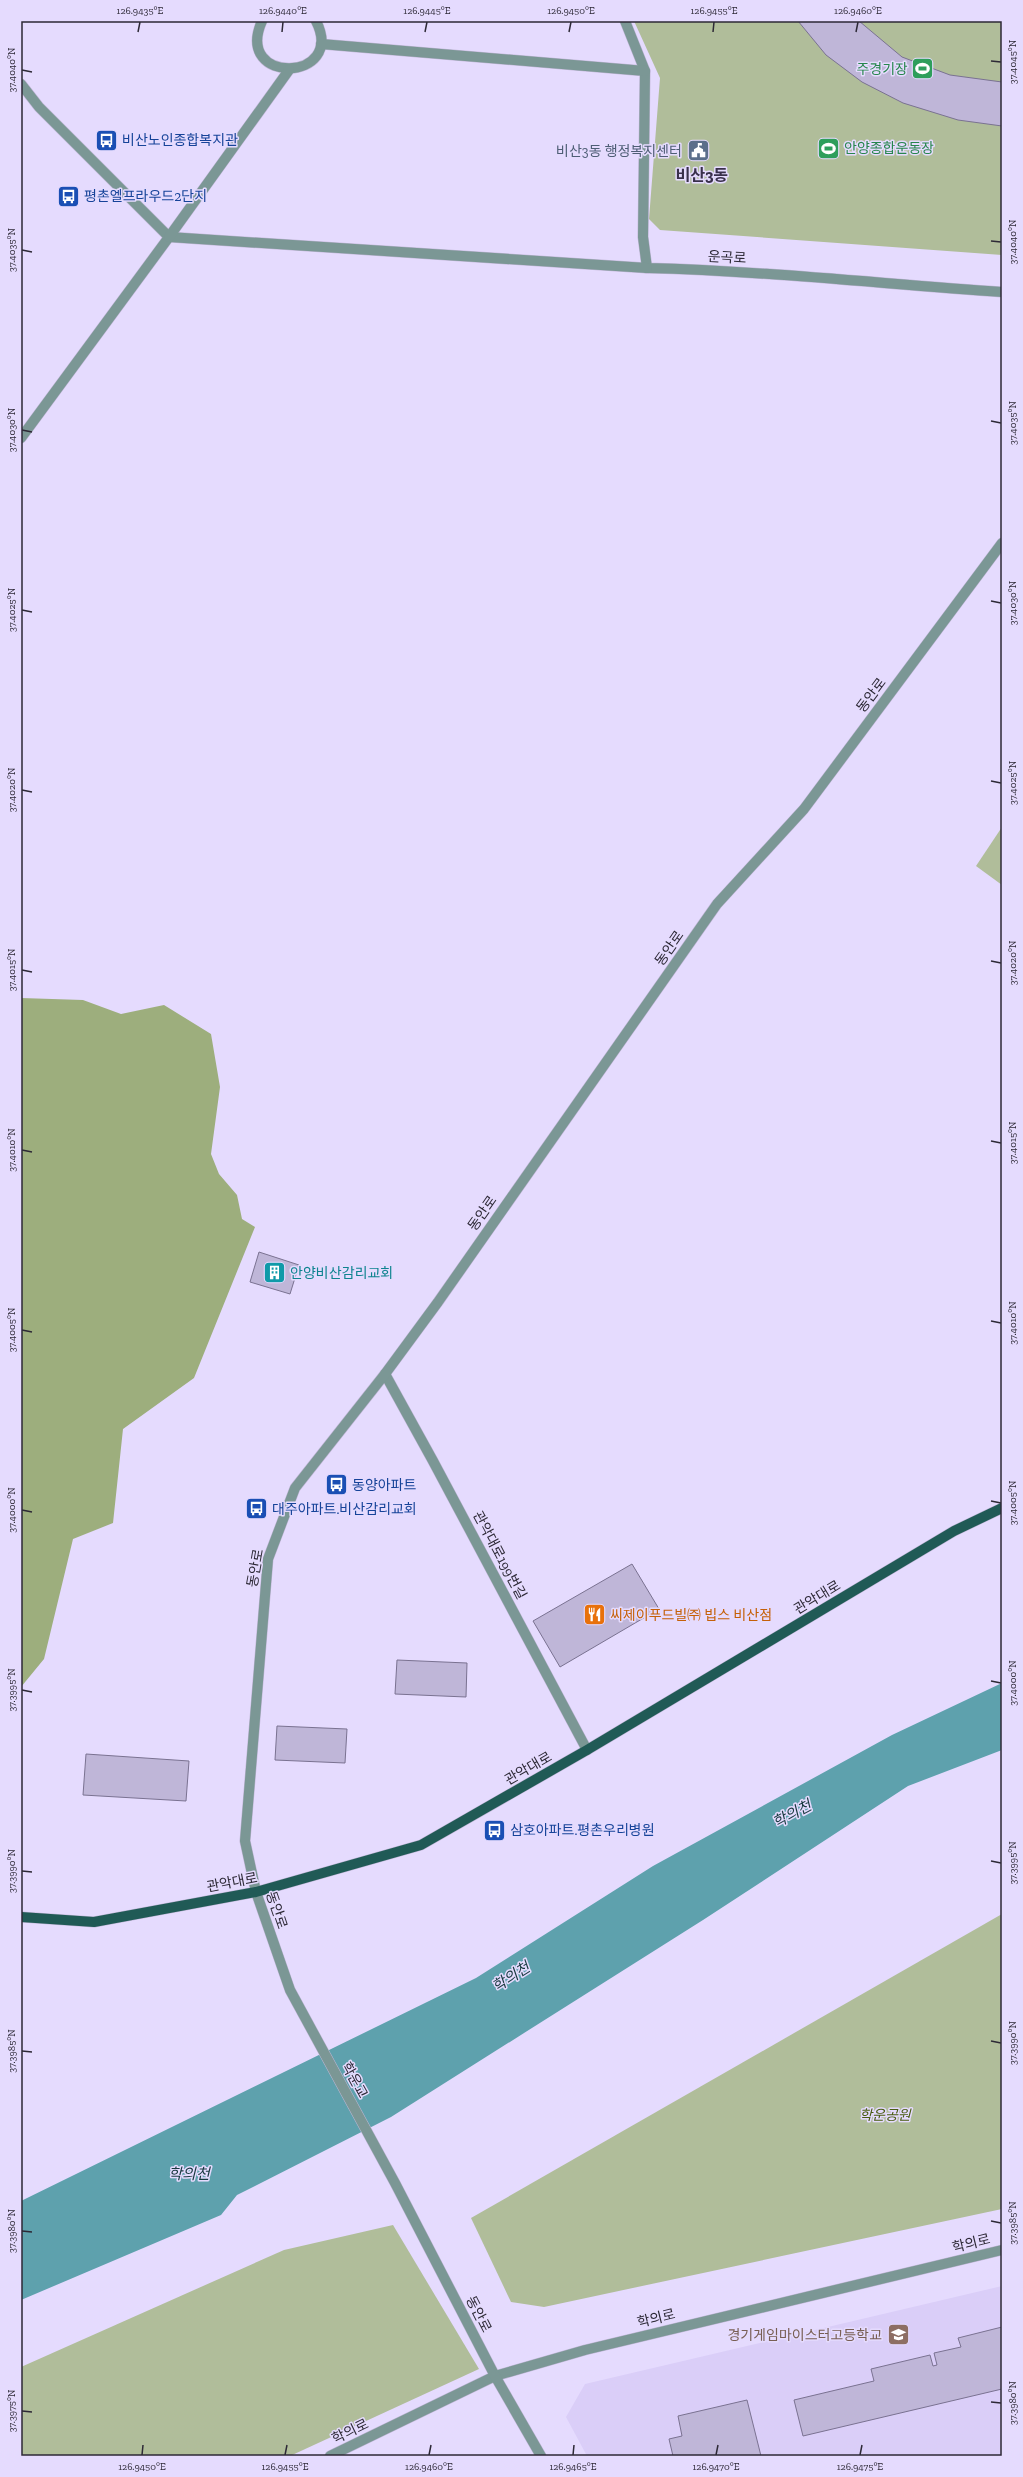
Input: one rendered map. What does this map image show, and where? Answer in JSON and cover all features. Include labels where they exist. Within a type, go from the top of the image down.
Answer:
[{"type":"main road","name":"관악대로","points":[[21,1917],[94,1922],[256,1892],[421,1845],[587,1750],[954,1532],[1000,1512]]},
{"type":"street","points":[[262,21],[258,32],[258,46],[264,58],[274,66],[289,70],[303,67],[315,58],[321,44],[321,30],[316,21]]},
{"type":"street","points":[[625,21],[645,71],[644,237],[647,268]]},
{"type":"street","points":[[321,44],[645,71]]},
{"type":"street","points":[[21,438],[169,237],[289,70]]},
{"type":"street","points":[[21,84],[39,107],[169,237]]},
{"type":"street","name":"운곡로","points":[[169,237],[647,268],[739,270],[828,280],[1002,292]]},
{"type":"street","name":"동안로","points":[[290,1990],[256,1892],[245,1841],[268,1559],[295,1488],[438,1302],[717,904],[804,809],[1002,543]]},
{"type":"street","name":"관악대로199번길","points":[[384,1374],[437,1467],[587,1750]]},
{"type":"street","name":"학운교","points":[[290,1990],[395,2183]]},
{"type":"street","name":"동안로","points":[[395,2183],[495,2376],[541,2456]]},
{"type":"street","name":"학의로","points":[[330,2456],[495,2376],[585,2350],[1002,2250]]},
{"type":"shaded area","points":[[21,998],[83,1000],[121,1014],[164,1005],[211,1034],[220,1087],[211,1154],[219,1174],[237,1195],[242,1219],[255,1227],[194,1378],[123,1429],[113,1523],[73,1539],[44,1659],[21,1687]]},
{"type":"shaded area","name":"경기게임마이스터고등학교","points":[[1002,2286],[1002,2456],[587,2456],[566,2417],[585,2384]]},
{"type":"green space","name":"안양종합운동장","points":[[634,21],[1002,21],[1002,255],[660,230],[649,219],[660,78]]},
{"type":"green space","points":[[1002,827],[1002,885],[976,866]]},
{"type":"green space","name":"학운공원","points":[[1002,1914],[1002,2209],[544,2307],[511,2302],[471,2218]]},
{"type":"green space","points":[[393,2225],[479,2369],[290,2456],[21,2456],[21,2367],[284,2250]]},
{"type":"water","name":"학의천","points":[[1002,1683],[1002,1750],[908,1786],[703,1920],[391,2117],[237,2195],[221,2215],[21,2300],[21,2201],[476,1978],[653,1866],[892,1735]]},
{"type":"building","points":[[798,21],[859,21],[902,57],[950,75],[1002,82],[1002,126],[958,120],[903,103],[862,82],[826,55]]},
{"type":"building","name":"안양비산감리교회","points":[[259,1252],[299,1265],[290,1294],[250,1282]]},
{"type":"building","points":[[632,1564],[659,1609],[560,1667],[533,1621]]},
{"type":"building","points":[[397,1660],[467,1663],[466,1697],[395,1694]]},
{"type":"building","points":[[277,1726],[347,1729],[345,1763],[275,1760]]},
{"type":"building","points":[[86,1754],[189,1761],[186,1801],[83,1795]]},
{"type":"building","points":[[1002,2327],[1002,2389],[803,2436],[794,2400],[874,2381],[871,2369],[930,2355],[933,2366],[937,2365],[934,2353],[961,2347],[958,2338]]},
{"type":"building","points":[[747,2400],[761,2456],[673,2456],[669,2439],[682,2436],[678,2416]]},
{"type":"place","name":"주경기장","points":[[923,69]]},
{"type":"place","name":"비산노인종합복지관","points":[[107,140]]},
{"type":"place","name":"안양종합운동장","points":[[828,148]]},
{"type":"place","name":"비산3동 행정복지센터","points":[[698,151]]},
{"type":"place","name":"평촌엘프라우드2단지","points":[[68,196]]},
{"type":"place","name":"안양비산감리교회","points":[[274,1273]]},
{"type":"place","name":"동양아파트","points":[[337,1485]]},
{"type":"place","name":"대주아파트.비산감리교회","points":[[256,1509]]},
{"type":"place","name":"씨제이푸드빌㈜ 빕스 비산점","points":[[595,1615]]},
{"type":"place","name":"삼호아파트.평촌우리병원","points":[[495,1830]]},
{"type":"place","name":"경기게임마이스터고등학교","points":[[898,2335]]},
{"type":"district","name":"비산3동","points":[[702,175]]}]
